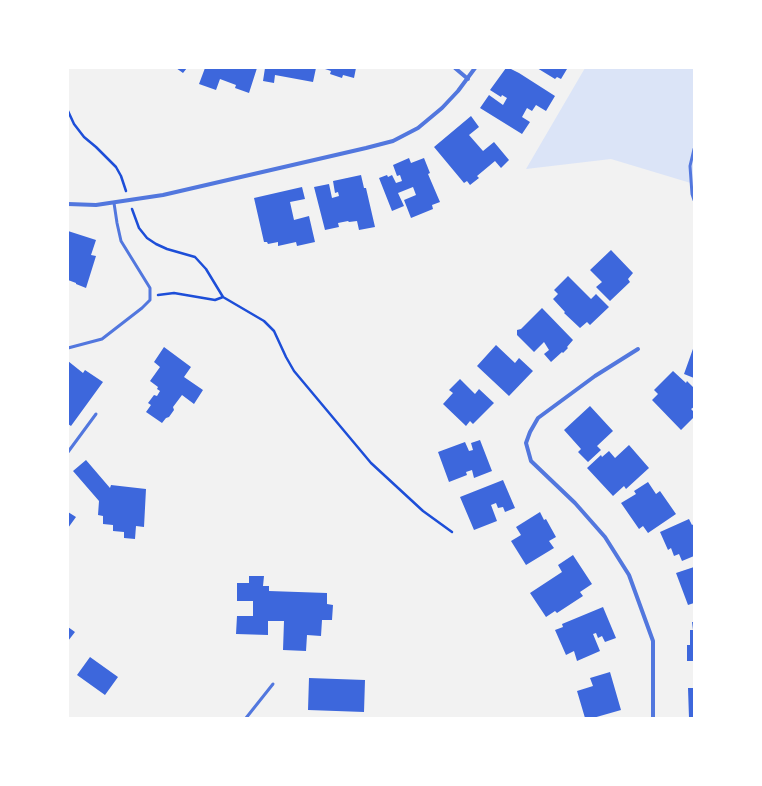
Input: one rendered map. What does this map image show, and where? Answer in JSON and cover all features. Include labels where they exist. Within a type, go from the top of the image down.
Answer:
[{"type":"street","points":[[455,68],[468,79]]},
{"type":"street","points":[[68,204],[96,205],[163,195],[250,176],[393,140],[418,128],[442,108],[468,79],[475,68]]},
{"type":"street","points":[[638,348],[595,376],[538,418],[526,443],[531,461],[575,503],[605,537],[629,575],[653,641],[653,718]]},
{"type":"lane","points":[[694,149],[690,166],[692,194],[694,200]]},
{"type":"lane","points":[[68,348],[102,339],[150,300],[150,288],[122,241],[114,203]]},
{"type":"lane","points":[[68,452],[96,414]]},
{"type":"lane","points":[[246,718],[273,684]]},
{"type":"path","points":[[68,111],[74,124],[84,137],[102,152],[116,167],[121,176],[139,228],[148,238],[162,246],[195,257],[206,269],[224,297],[264,321],[274,331],[294,371],[371,463],[424,511],[452,532]]},
{"type":"path","points":[[150,296],[174,293],[215,300],[224,297]]},
{"type":"shaded area","points":[[585,68],[694,68],[694,184],[611,159],[526,169]]},
{"type":"building","points":[[176,68],[187,68],[183,73]]},
{"type":"building","points":[[205,68],[257,68],[249,93],[235,88],[236,85],[220,79],[216,90],[199,84]]},
{"type":"building","points":[[265,68],[316,68],[313,82],[275,75],[274,83],[263,81]]},
{"type":"building","points":[[322,68],[356,68],[354,78],[343,75],[342,78],[330,74],[331,71]]},
{"type":"building","points":[[506,68],[519,73],[555,96],[546,111],[536,105],[532,111],[527,108],[522,117],[530,122],[522,134],[480,108],[489,95],[503,105],[507,98],[502,95],[501,97],[490,90]]},
{"type":"building","points":[[537,68],[567,69],[561,79],[557,77],[555,79]]},
{"type":"building","points":[[471,116],[479,127],[469,135],[483,151],[494,142],[509,160],[501,168],[495,161],[477,176],[479,178],[470,185],[467,181],[464,183],[434,147]]},
{"type":"building","points":[[409,158],[411,163],[424,158],[430,173],[428,174],[440,202],[432,205],[433,209],[411,218],[404,200],[416,195],[413,187],[398,193],[404,206],[392,211],[379,178],[392,175],[396,183],[402,181],[400,175],[397,176],[393,165]]},
{"type":"building","points":[[361,175],[364,188],[366,188],[375,227],[359,230],[357,221],[348,221],[338,223],[339,227],[325,230],[314,187],[329,184],[332,198],[339,196],[338,192],[335,193],[333,181]]},
{"type":"building","points":[[302,187],[305,199],[290,202],[294,220],[309,216],[315,242],[297,246],[296,242],[278,246],[278,242],[268,244],[267,242],[264,242],[254,198]]},
{"type":"building","points":[[68,231],[96,240],[91,255],[96,256],[86,288],[68,280]]},
{"type":"building","points":[[611,250],[633,273],[628,279],[630,282],[610,301],[596,287],[602,282],[590,270]]},
{"type":"building","points":[[568,276],[591,299],[596,294],[609,307],[590,325],[587,322],[580,328],[564,313],[565,312],[553,299],[558,294],[554,290]]},
{"type":"building","points":[[542,308],[573,340],[563,353],[562,352],[551,362],[544,354],[549,350],[544,342],[534,352],[517,335],[517,330],[521,329]]},
{"type":"building","points":[[496,345],[515,363],[519,358],[533,371],[509,396],[477,366]]},
{"type":"building","points":[[694,346],[694,378],[684,374]]},
{"type":"building","points":[[164,347],[191,367],[184,377],[203,390],[194,404],[182,395],[173,407],[174,410],[169,417],[162,423],[146,412],[151,405],[148,403],[154,395],[157,396],[160,391],[157,389],[158,387],[150,381],[160,367],[154,362]]},
{"type":"building","points":[[68,361],[83,373],[85,370],[103,382],[71,426],[68,424]]},
{"type":"building","points":[[673,371],[694,388],[694,407],[691,409],[694,412],[694,417],[681,430],[652,400],[658,394],[654,390]]},
{"type":"building","points":[[460,379],[475,394],[479,389],[494,403],[473,424],[470,421],[466,426],[443,404],[453,393],[449,390]]},
{"type":"building","points":[[590,406],[613,431],[597,446],[601,450],[588,462],[578,452],[581,449],[564,430]]},
{"type":"building","points":[[480,440],[492,471],[474,478],[472,470],[466,472],[467,475],[449,482],[438,452],[465,442],[469,451],[473,450],[471,443]]},
{"type":"building","points":[[629,445],[649,468],[626,489],[624,486],[613,496],[587,468],[601,455],[602,457],[609,451],[615,458]]},
{"type":"building","points":[[86,460],[110,488],[111,485],[146,489],[144,527],[136,526],[135,539],[124,538],[124,532],[113,531],[113,525],[103,524],[103,516],[98,515],[99,501],[73,471]]},
{"type":"building","points":[[503,480],[515,508],[505,512],[503,507],[498,508],[496,503],[491,505],[497,521],[474,530],[460,497]]},
{"type":"building","points":[[648,482],[656,494],[660,491],[676,514],[648,533],[643,526],[639,529],[621,503],[636,494],[634,491]]},
{"type":"building","points":[[68,512],[76,517],[68,528]]},
{"type":"building","points":[[540,512],[544,520],[546,519],[556,537],[549,541],[554,548],[526,565],[511,541],[521,535],[516,527]]},
{"type":"building","points":[[689,519],[692,525],[694,524],[694,556],[682,561],[679,554],[674,556],[671,548],[668,550],[660,532]]},
{"type":"building","points":[[573,555],[592,584],[580,592],[583,596],[557,613],[555,611],[546,617],[530,593],[562,572],[558,565]]},
{"type":"building","points":[[694,567],[694,603],[688,605],[676,573]]},
{"type":"building","points":[[249,576],[264,576],[263,586],[269,586],[269,591],[327,593],[327,604],[333,605],[332,620],[322,620],[321,636],[307,635],[306,651],[283,650],[284,621],[268,621],[268,635],[236,634],[237,616],[253,616],[253,601],[237,601],[237,583],[249,583]]},
{"type":"building","points":[[603,607],[616,638],[605,642],[602,636],[598,638],[596,633],[593,634],[600,651],[577,661],[574,651],[566,655],[555,630],[563,627],[562,624]]},
{"type":"building","points":[[692,622],[694,622],[694,661],[687,661],[687,645],[690,645],[690,630],[693,630]]},
{"type":"building","points":[[68,627],[75,632],[68,641]]},
{"type":"building","points":[[90,657],[118,677],[105,695],[77,675]]},
{"type":"building","points":[[610,672],[621,710],[593,718],[585,718],[577,691],[593,686],[590,678]]},
{"type":"building","points":[[309,678],[365,680],[364,712],[308,710]]},
{"type":"building","points":[[688,688],[694,688],[694,718],[689,718]]}]
